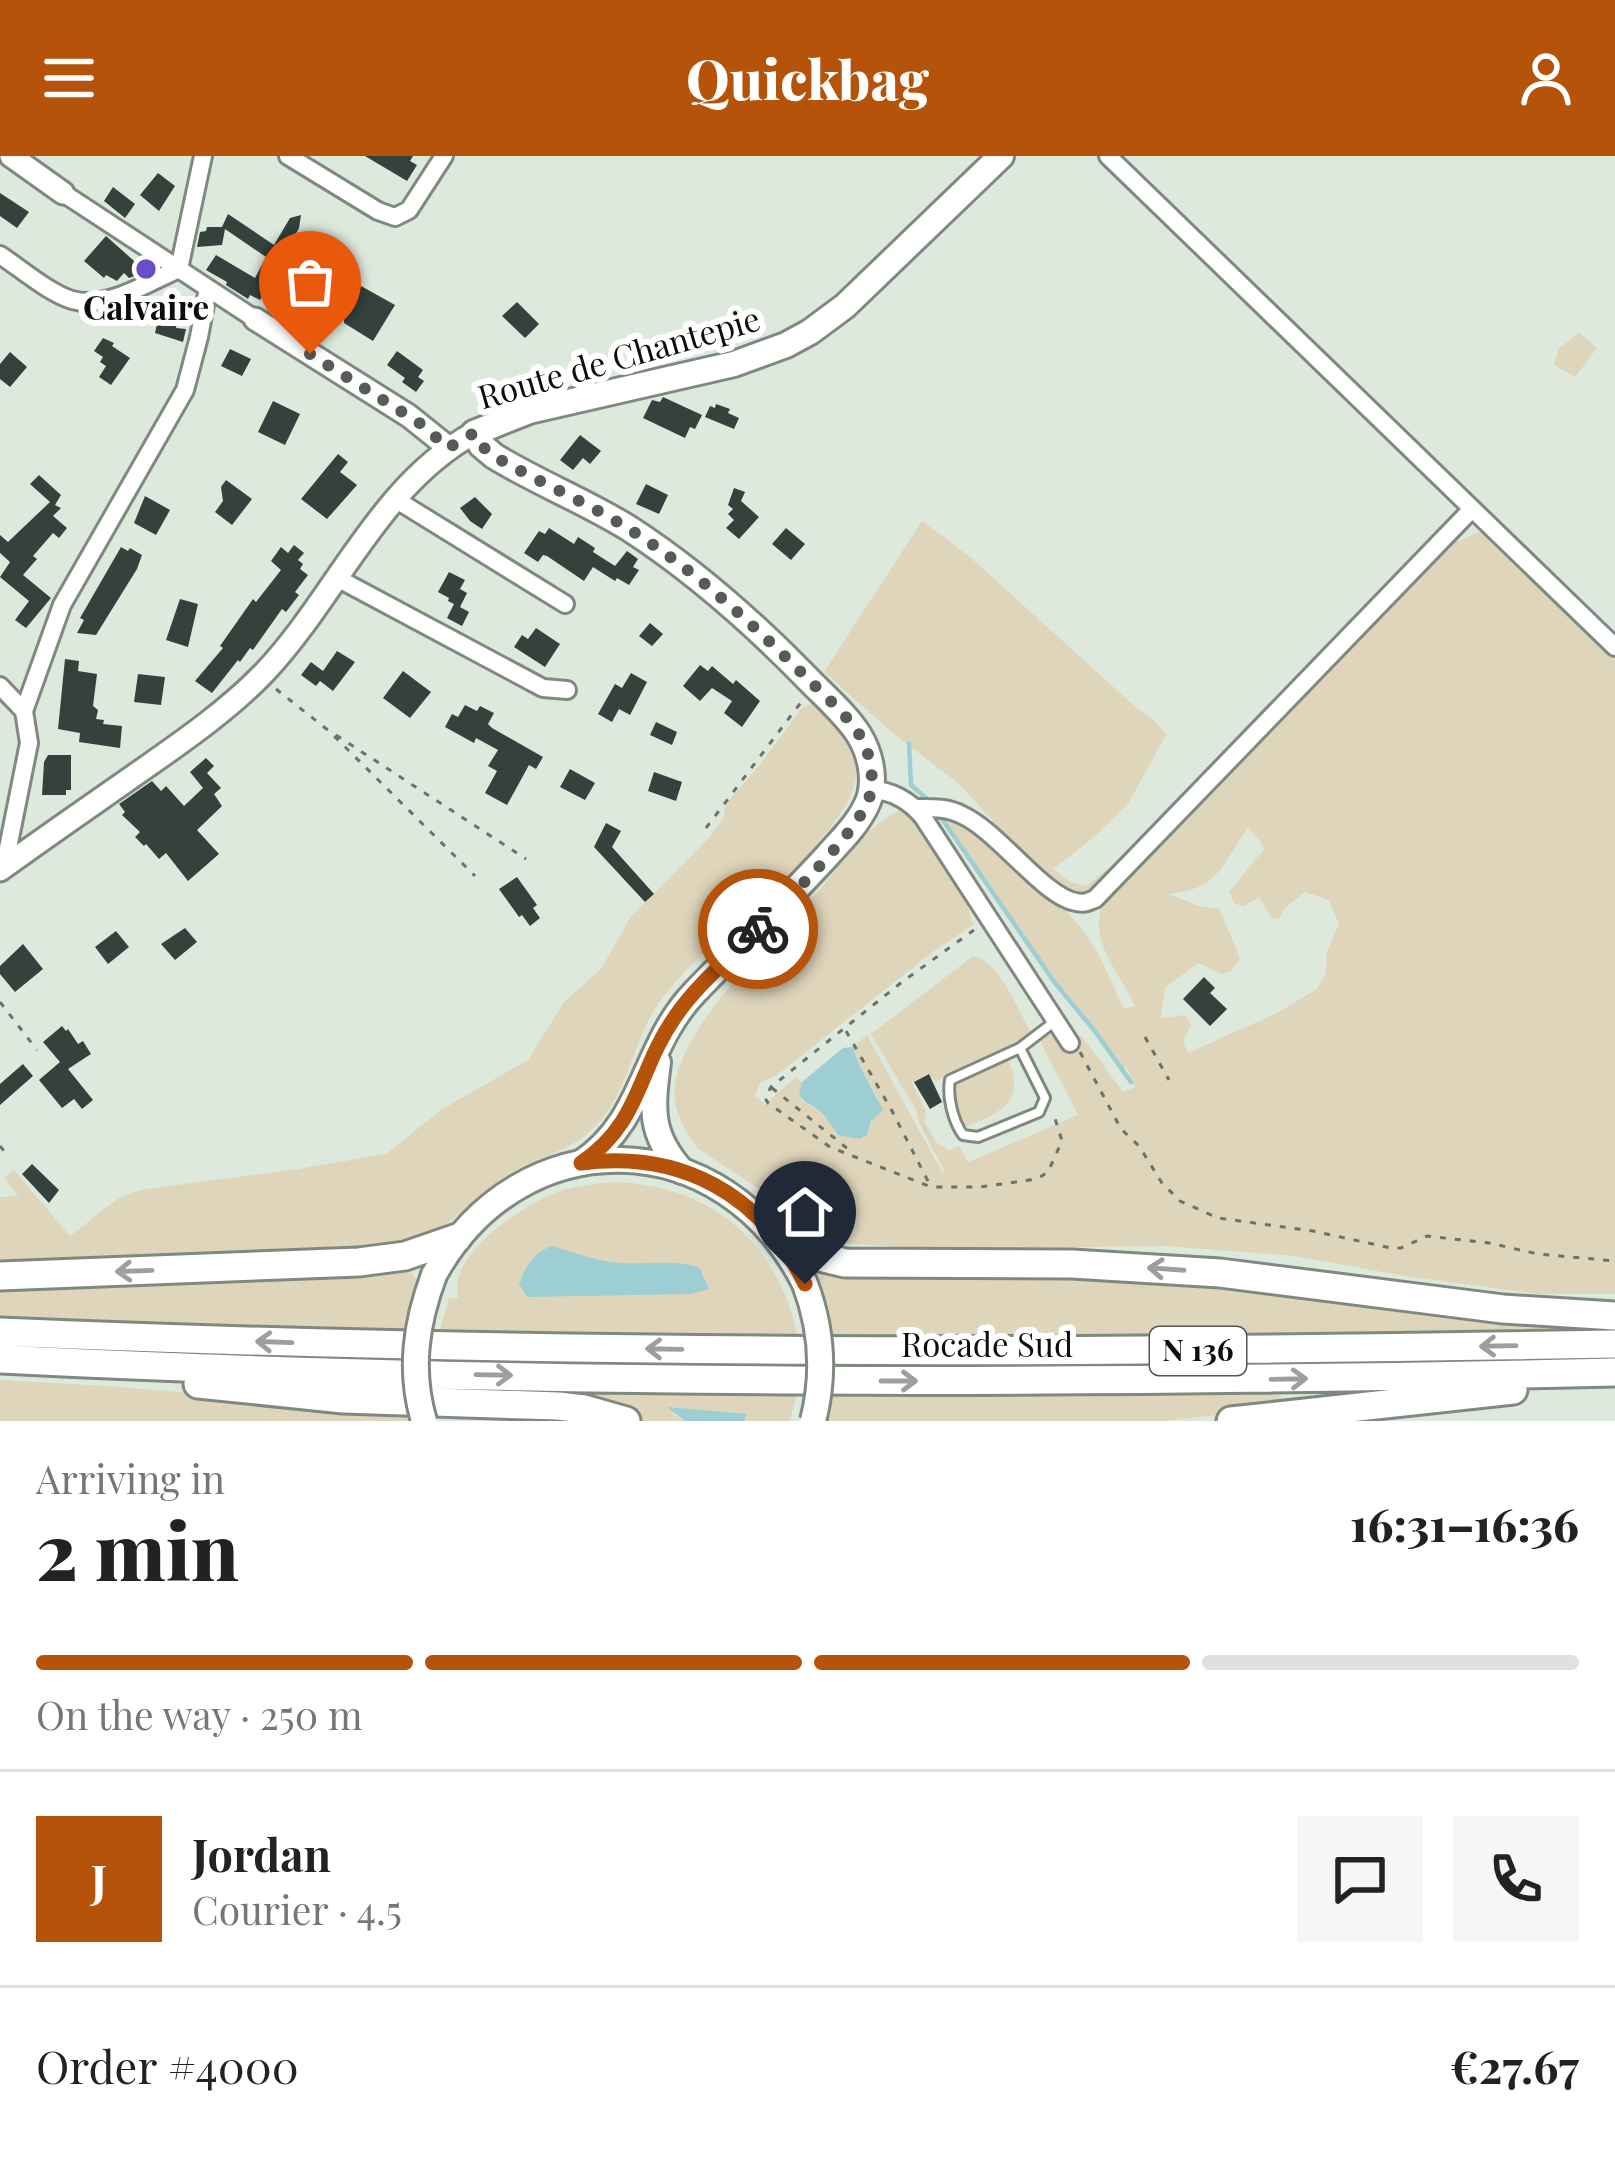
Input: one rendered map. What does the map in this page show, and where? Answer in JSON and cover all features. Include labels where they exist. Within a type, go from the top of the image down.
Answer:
[{"type":"highway","points":[[0,1276],[359,1262],[405,1256],[458,1238]]},
{"type":"highway","points":[[786,1250],[844,1263],[1072,1264],[1220,1273],[1503,1309],[1615,1316]]},
{"type":"highway","name":"Rocade Sud","points":[[0,1332],[781,1351],[1615,1344]]},
{"type":"highway","name":"Rocade Sud","points":[[0,1359],[782,1382],[1614,1372]]},
{"type":"highway","points":[[125,1366],[158,1379],[343,1399],[545,1405],[584,1409],[626,1421]]},
{"type":"highway","points":[[1231,1421],[1527,1389],[1614,1372]]},
{"type":"main road","name":"Route de Chantepie","points":[[474,433],[529,411],[734,364],[786,345],[845,306],[1001,156]]},
{"type":"main road","points":[[474,433],[494,456],[627,527],[671,558],[816,687],[862,740],[871,764],[871,790],[853,826],[691,996],[661,1040],[626,1119],[611,1140],[581,1163]]},
{"type":"main road","points":[[661,1040],[656,1133],[682,1171]]},
{"type":"main road","points":[[424,1421],[417,1388],[416,1342],[434,1275],[458,1238],[504,1195],[541,1175],[581,1163],[622,1160],[663,1165],[703,1179],[758,1216],[786,1250],[805,1284],[815,1316],[820,1382],[813,1421]]},
{"type":"street","points":[[10,156],[409,416],[448,448]]},
{"type":"street","points":[[179,269],[203,156]]},
{"type":"street","points":[[288,156],[395,217],[410,210],[444,156]]},
{"type":"street","points":[[1108,156],[1615,647]]},
{"type":"street","points":[[0,255],[67,299],[80,302],[98,302],[179,269]]},
{"type":"street","points":[[6,866],[29,743],[24,711],[62,604],[185,390],[208,288]]},
{"type":"street","name":"Route de Chantepie","points":[[6,866],[200,729],[261,676],[395,499],[448,448],[474,433]]},
{"type":"street","points":[[395,499],[565,604]]},
{"type":"street","points":[[871,790],[881,790],[915,808],[951,810],[974,821],[1051,889],[1079,903],[1087,902],[1103,893],[1472,509]]},
{"type":"street","points":[[337,578],[543,688],[567,690]]},
{"type":"street","points":[[0,686],[24,711]]},
{"type":"street","points":[[915,808],[1070,1042]]},
{"type":"lane","points":[[1020,1048],[1045,1098],[1044,1105],[1039,1112],[968,1137],[958,1130],[950,1080],[1020,1048],[1055,1021]]},
{"type":"path","points":[[261,676],[329,730],[526,859]]},
{"type":"path","points":[[706,828],[787,718],[816,687]]},
{"type":"path","points":[[329,730],[476,876]]},
{"type":"path","points":[[974,930],[902,982],[771,1088],[765,1098],[772,1108],[830,1147],[931,1187],[1037,1179],[1048,1172],[1062,1141],[1045,1098]]},
{"type":"path","points":[[0,1002],[38,1050]]},
{"type":"path","points":[[844,1029],[931,1187]]},
{"type":"path","points":[[1145,1036],[1169,1080]]},
{"type":"path","points":[[1070,1042],[1081,1052],[1121,1129],[1139,1146],[1162,1183],[1180,1201],[1203,1213],[1391,1248],[1427,1236],[1615,1261]]},
{"type":"path","points":[[771,1088],[860,1158]]},
{"type":"shaded area","points":[[1579,333],[1597,348],[1575,377],[1554,365],[1559,348]]},
{"type":"shaded area","points":[[922,521],[970,557],[1166,735],[1128,804],[1053,869],[1070,882],[1086,886],[1118,861],[1444,524],[1448,528],[1099,890],[1077,895],[1061,889],[983,818],[994,822],[958,783],[824,672]]},
{"type":"shaded area","points":[[1479,532],[1487,535],[1615,659],[1615,1294],[1538,1294],[1295,1256],[1165,1246],[929,1249],[841,1243],[697,1148],[675,1098],[676,1079],[696,1032],[861,839],[900,810],[909,812],[964,894],[973,925],[777,1075],[760,1083],[755,1096],[765,1104],[795,1078],[802,1082],[802,1101],[818,1110],[838,1135],[861,1139],[867,1135],[879,1100],[853,1047],[867,1035],[945,1172],[917,1112],[871,1034],[973,956],[1000,977],[1032,1035],[936,1082],[928,1073],[912,1083],[937,1143],[949,1150],[959,1146],[968,1162],[1078,1115],[1040,1041],[1046,1036],[1057,1034],[1066,1049],[1081,1035],[1123,1092],[1135,1087],[1126,1066],[1124,1069],[1056,981],[941,814],[959,817],[1053,896],[1098,953],[1124,1009],[1135,1006],[1101,940],[1100,911],[1106,895],[1454,537],[1459,541]],"holes":[[[1248,828],[1264,849],[1229,892],[1235,904],[1244,906],[1259,897],[1272,918],[1279,919],[1305,892],[1329,900],[1339,924],[1327,951],[1326,973],[1317,989],[1277,1013],[1188,1053],[1183,1042],[1191,1025],[1185,1015],[1161,1018],[1165,988],[1198,963],[1222,974],[1231,971],[1240,958],[1219,908],[1168,894],[1199,887],[1218,873]]]},
{"type":"shaded area","points":[[815,701],[834,719],[855,754],[854,787],[846,805],[794,871],[669,990],[649,1020],[610,1108],[581,1139],[514,1171],[438,1229],[395,1246],[364,1252],[0,1265],[0,1197],[18,1196],[4,1177],[14,1170],[70,1236],[116,1200],[139,1190],[386,1154],[441,1110],[528,1060],[564,1002],[601,969],[630,918],[708,839],[723,819],[726,804],[802,708]]},
{"type":"shaded area","points":[[1008,1060],[1014,1086],[1007,1104],[966,1126],[953,1086],[971,1073]]},
{"type":"shaded area","points":[[619,1182],[684,1195],[737,1227],[775,1275],[798,1338],[439,1332],[449,1298],[458,1298],[463,1265],[501,1225],[563,1190]]},
{"type":"shaded area","points":[[391,1269],[412,1273],[417,1282],[405,1331],[0,1316],[0,1281]]},
{"type":"shaded area","points":[[824,1273],[1162,1278],[1595,1323],[1599,1330],[834,1338],[818,1279]]},
{"type":"shaded area","points":[[0,1380],[405,1411],[408,1421],[0,1421]]},
{"type":"shaded area","points":[[488,1389],[797,1393],[790,1421],[744,1421],[746,1414],[671,1413],[685,1421],[643,1421],[623,1412],[489,1397]]},
{"type":"shaded area","points":[[832,1394],[1281,1394],[1281,1407],[1166,1421],[827,1421]]},
{"type":"water","points":[[853,1047],[883,1110],[860,1139],[838,1135],[824,1115],[799,1094],[802,1082],[843,1048]]},
{"type":"water","points":[[552,1246],[612,1262],[699,1267],[709,1289],[691,1294],[527,1297],[519,1284],[524,1272],[535,1256]]},
{"type":"water","points":[[667,1407],[747,1414],[744,1421],[685,1421]]},
{"type":"building","points":[[365,156],[413,156],[410,161],[417,165],[407,181]]},
{"type":"building","points":[[158,173],[175,186],[159,211],[140,195]]},
{"type":"building","points":[[113,187],[135,204],[125,218],[104,201]]},
{"type":"building","points":[[0,193],[29,212],[17,228],[0,216]]},
{"type":"building","points":[[228,214],[274,245],[290,218],[301,215],[294,237],[307,244],[298,262],[291,257],[279,282],[309,301],[313,296],[326,304],[313,324],[265,291],[260,300],[250,295],[248,299],[206,270],[216,255],[255,278],[266,257],[225,229],[222,245],[197,247],[200,232],[222,227]]},
{"type":"building","points":[[106,236],[142,268],[135,276],[124,273],[117,281],[104,278],[84,261]]},
{"type":"building","points":[[361,286],[395,305],[373,341],[344,323]]},
{"type":"building","points":[[517,302],[539,324],[525,338],[502,316]]},
{"type":"building","points":[[158,319],[177,321],[176,328],[186,329],[183,342],[155,333]]},
{"type":"building","points":[[103,338],[130,358],[111,385],[99,377],[106,366],[94,351]]},
{"type":"building","points":[[230,349],[251,359],[242,376],[221,366]]},
{"type":"building","points":[[397,351],[423,370],[418,377],[424,381],[416,392],[387,365]]},
{"type":"building","points":[[10,352],[27,367],[10,387],[0,379],[0,364]]},
{"type":"building","points":[[663,397],[702,415],[685,438],[643,418],[652,400],[660,402]]},
{"type":"building","points":[[273,401],[300,414],[285,445],[258,432]]},
{"type":"building","points":[[716,404],[739,418],[734,429],[705,417]]},
{"type":"building","points":[[580,435],[601,451],[590,464],[583,458],[573,470],[560,460]]},
{"type":"building","points":[[338,454],[348,462],[340,472],[357,485],[327,519],[301,499]]},
{"type":"building","points":[[39,475],[61,495],[55,505],[61,508],[53,516],[67,528],[59,538],[53,533],[23,575],[51,598],[26,628],[15,620],[29,601],[0,577],[10,562],[0,553],[0,535],[8,542],[50,502],[30,484]]},
{"type":"building","points":[[226,480],[252,499],[232,525],[215,512],[223,501],[221,487]]},
{"type":"building","points":[[646,484],[668,495],[659,514],[636,504]]},
{"type":"building","points":[[734,488],[745,492],[741,501],[759,517],[739,539],[726,528],[734,520],[728,505]]},
{"type":"building","points":[[145,496],[170,510],[156,535],[134,523]]},
{"type":"building","points":[[475,497],[492,514],[482,529],[460,508]]},
{"type":"building","points":[[549,528],[574,544],[578,537],[615,566],[627,551],[638,559],[633,567],[639,570],[629,585],[593,567],[584,581],[547,556],[538,562],[524,553],[539,531],[545,534]]},
{"type":"building","points":[[786,528],[805,544],[791,560],[772,544]]},
{"type":"building","points":[[294,545],[304,553],[298,560],[308,575],[295,592],[299,595],[212,693],[195,681],[223,648],[220,646],[253,599],[256,602],[281,570],[271,561],[281,547],[288,553]]},
{"type":"building","points":[[121,547],[142,555],[137,569],[96,635],[77,633],[84,620],[80,618]]},
{"type":"building","points":[[449,572],[465,580],[460,589],[467,593],[460,607],[469,612],[462,626],[447,618],[454,604],[438,592]]},
{"type":"building","points":[[180,599],[198,604],[188,647],[166,640]]},
{"type":"building","points":[[650,623],[663,634],[652,646],[639,636]]},
{"type":"building","points":[[536,628],[560,644],[545,667],[514,647],[522,635],[528,639]]},
{"type":"building","points":[[337,651],[355,662],[333,691],[301,675],[311,662],[323,671]]},
{"type":"building","points":[[65,659],[79,661],[78,671],[97,674],[96,719],[122,726],[120,748],[79,742],[80,733],[58,729]]},
{"type":"building","points":[[700,665],[708,671],[712,666],[733,684],[736,680],[760,701],[742,727],[724,713],[732,701],[712,688],[700,701],[683,686]]},
{"type":"building","points":[[403,671],[431,692],[410,718],[383,698]]},
{"type":"building","points":[[631,673],[647,682],[630,715],[619,709],[612,722],[598,714],[615,684],[622,688]]},
{"type":"building","points":[[138,674],[165,677],[161,705],[134,702]]},
{"type":"building","points":[[465,705],[494,713],[488,724],[492,728],[543,757],[536,769],[529,765],[507,805],[485,793],[497,771],[488,766],[498,750],[445,727]]},
{"type":"building","points":[[656,722],[677,732],[672,745],[650,735]]},
{"type":"building","points":[[48,755],[71,755],[71,790],[66,795],[42,795]]},
{"type":"building","points":[[206,758],[214,766],[207,773],[221,788],[214,794],[222,806],[197,830],[219,854],[188,881],[166,853],[159,859],[135,837],[140,832],[122,815],[125,812],[119,804],[152,781],[161,791],[166,786],[184,806],[203,788],[190,772]]},
{"type":"building","points":[[570,769],[595,783],[585,800],[560,787]]},
{"type":"building","points":[[654,772],[682,782],[676,801],[648,791]]},
{"type":"building","points":[[606,823],[621,831],[612,847],[654,894],[645,902],[594,847]]},
{"type":"building","points":[[517,877],[537,905],[533,908],[540,918],[530,926],[499,889]]},
{"type":"building","points":[[185,928],[197,942],[175,960],[161,944]]},
{"type":"building","points":[[116,931],[129,947],[108,964],[95,947]]},
{"type":"building","points":[[23,944],[43,969],[15,992],[0,974],[0,966]]},
{"type":"building","points":[[1204,977],[1215,988],[1210,993],[1227,1009],[1210,1026],[1183,999]]},
{"type":"building","points":[[62,1026],[78,1044],[83,1041],[91,1054],[68,1069],[93,1100],[82,1109],[74,1099],[62,1108],[39,1080],[60,1062],[43,1042]]},
{"type":"building","points":[[23,1064],[33,1076],[0,1105],[0,1084]]},
{"type":"building","points":[[929,1074],[942,1102],[930,1109],[914,1082]]},
{"type":"building","points":[[32,1164],[59,1190],[49,1203],[22,1174]]},
{"type":"waterway","points":[[909,744],[911,785],[926,798]]},
{"type":"waterway","points":[[940,816],[1055,983],[1131,1082]]},
{"type":"way so far","points":[[310,354],[421,424],[448,448],[474,433],[494,456],[627,527],[752,626],[856,730],[871,764],[867,804],[836,846],[758,929]]},
{"type":"place","name":"Calvaire","points":[[146,269]]},
{"type":"route","points":[[758,929],[676,1015],[649,1062],[626,1119],[611,1140],[581,1163],[622,1160],[663,1165],[722,1189],[772,1232],[805,1284]]}]
